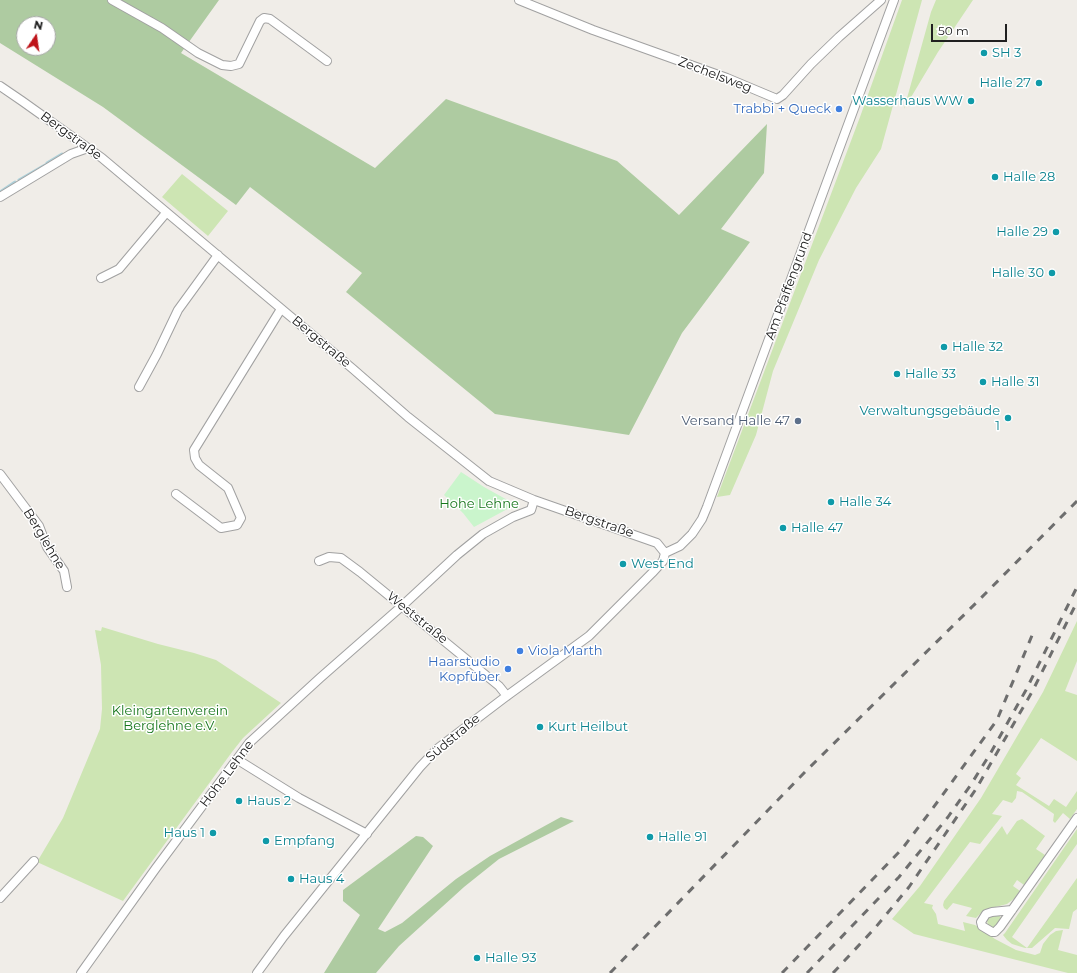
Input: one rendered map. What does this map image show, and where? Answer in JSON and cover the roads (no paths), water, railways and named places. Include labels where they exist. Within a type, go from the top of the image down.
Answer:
[{"type":"street","points":[[112,0],[162,28],[198,53],[222,65],[231,66],[239,64],[260,21],[264,18],[270,19],[327,61]]},
{"type":"street","name":"Zechelsweg","points":[[518,0],[593,30],[727,78],[777,99],[784,95],[811,64],[839,37],[881,0]]},
{"type":"street","name":"Am Pfaffengrund","points":[[665,553],[680,546],[692,534],[702,519],[707,507],[893,2],[885,0]]},
{"type":"street","name":"Bergstraße","points":[[0,86],[102,158],[408,417],[489,481],[534,500],[657,543],[665,553]]},
{"type":"street","points":[[0,197],[71,154],[88,148]]},
{"type":"street","points":[[101,278],[119,269],[166,213]]},
{"type":"street","points":[[139,387],[178,310],[218,255]]},
{"type":"street","points":[[176,494],[221,528],[237,525],[241,518],[228,488],[199,465],[195,458],[194,450],[281,309]]},
{"type":"street","name":"Berglehne","points":[[0,474],[39,526],[47,547],[64,571],[67,587]]},
{"type":"street","name":"Hohe Lehne","points":[[81,973],[156,868],[238,760],[249,743],[452,560],[483,534],[513,517],[531,510],[534,500]]},
{"type":"street","name":"Südstraße","points":[[257,973],[284,936],[420,767],[437,749],[589,636],[663,561],[665,553]]},
{"type":"street","name":"Weststraße","points":[[319,561],[329,557],[341,558],[500,686],[507,696]]},
{"type":"street","points":[[238,760],[299,798],[367,834]]},
{"type":"street","points":[[1012,910],[1077,818]]},
{"type":"street","points":[[0,898],[34,861]]},
{"type":"waterway","points":[[47,163],[62,154]]},
{"type":"waterway","points":[[19,180],[45,165]]},
{"type":"waterway","points":[[0,192],[15,182]]},
{"type":"railway","points":[[610,973],[805,772],[1077,501]]},
{"type":"railway","points":[[807,973],[899,877],[948,817],[970,786],[1026,690],[1077,587]]},
{"type":"railway","points":[[833,973],[875,928],[909,887],[976,789],[1032,692],[1077,602]]},
{"type":"railway","points":[[782,973],[902,849],[933,808],[997,720],[1033,633]]},
{"type":"place","name":"SH 3","points":[[984,53]]},
{"type":"place","name":"Halle 27","points":[[1039,83]]},
{"type":"place","name":"Wasserhaus WW","points":[[971,101]]},
{"type":"place","name":"Trabbi + Queck","points":[[839,109]]},
{"type":"place","name":"Halle 28","points":[[995,177]]},
{"type":"place","name":"Halle 29","points":[[1056,232]]},
{"type":"place","name":"Halle 30","points":[[1052,273]]},
{"type":"place","name":"Halle 32","points":[[944,347]]},
{"type":"place","name":"Halle 33","points":[[897,374]]},
{"type":"place","name":"Halle 31","points":[[983,382]]},
{"type":"place","name":"Verwaltungsgebäude 1","points":[[1008,418]]},
{"type":"place","name":"Versand Halle 47","points":[[798,421]]},
{"type":"place","name":"Halle 34","points":[[831,502]]},
{"type":"place","name":"Halle 47","points":[[783,528]]},
{"type":"place","name":"West End","points":[[623,564]]},
{"type":"place","name":"Viola Marth","points":[[520,651]]},
{"type":"place","name":"Haarstudio Kopfüber","points":[[508,669]]},
{"type":"place","name":"Kurt Heilbut","points":[[540,727]]},
{"type":"place","name":"Haus 2","points":[[239,801]]},
{"type":"place","name":"Haus 1","points":[[213,833]]},
{"type":"place","name":"Halle 91","points":[[650,837]]},
{"type":"place","name":"Empfang","points":[[266,841]]},
{"type":"place","name":"Haus 4","points":[[291,879]]},
{"type":"place","name":"Halle 93","points":[[477,958]]},
{"type":"park label","name":"Kleingartenverein Berglehne e.V.","points":[[170,718]]}]
